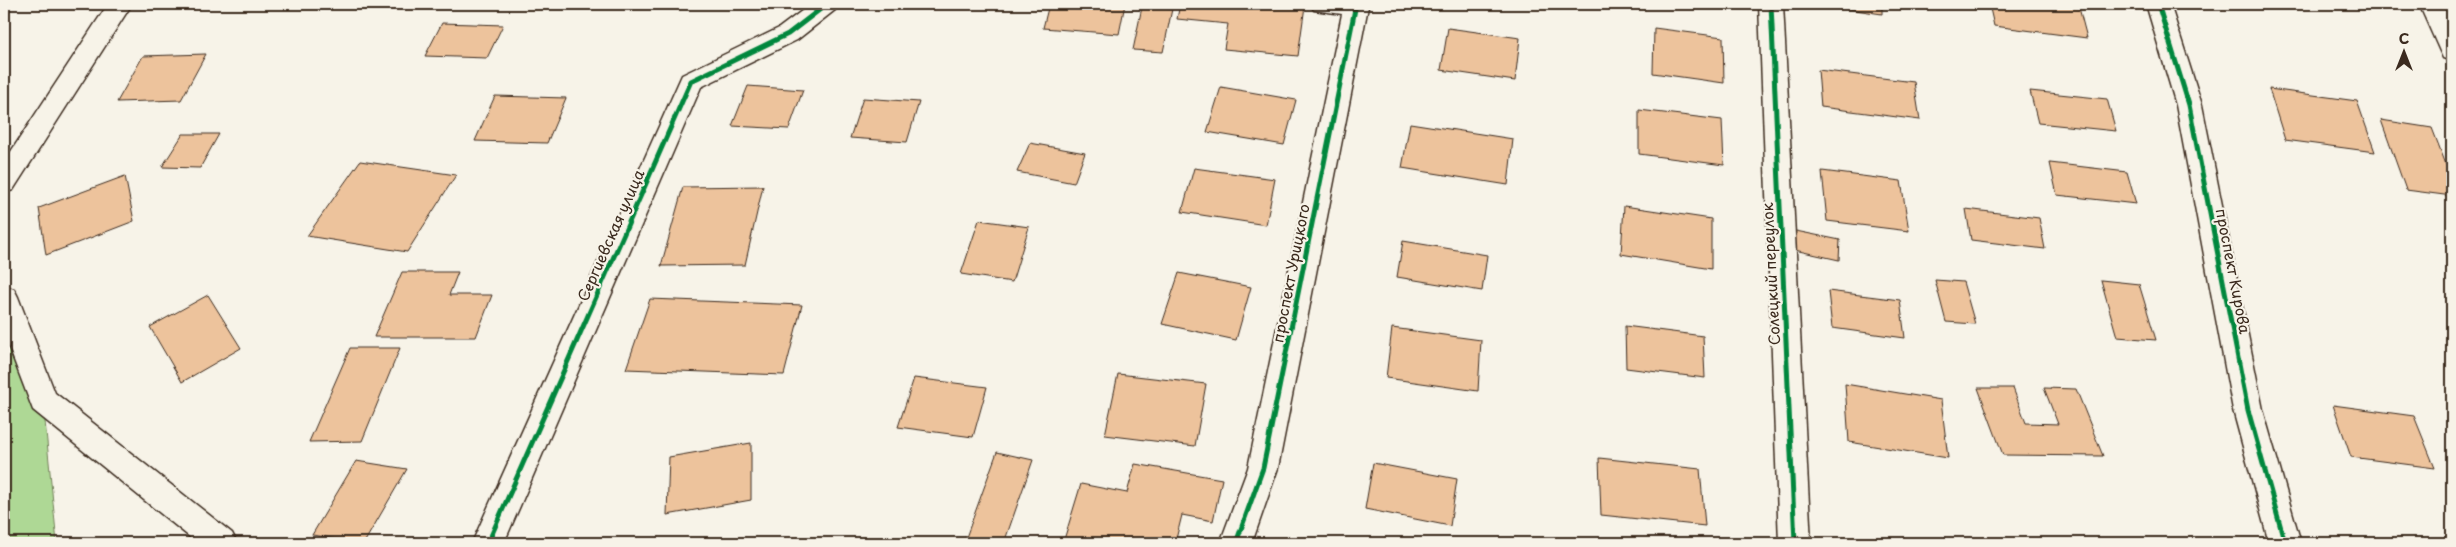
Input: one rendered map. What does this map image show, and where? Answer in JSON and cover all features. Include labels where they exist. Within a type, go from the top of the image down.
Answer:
[{"type":"street","points":[[4,183],[120,4]]},
{"type":"street","name":"Сергиевская улица","points":[[488,543],[692,81],[788,34],[828,4]]},
{"type":"street","points":[[1322,4],[1356,5]]},
{"type":"street","name":"Солецкий переулок","points":[[1771,4],[1795,543]]},
{"type":"street","name":"проспект Кирова","points":[[2158,4],[2189,105],[2248,410],[2285,543]]},
{"type":"street","points":[[2431,4],[2452,52]]},
{"type":"street","name":"проспект Урицкого","points":[[1236,543],[1263,468],[1356,5]]},
{"type":"street","points":[[4,297],[43,401],[220,543]]},
{"type":"green space","points":[[4,321],[43,401],[57,543],[4,543]]},
{"type":"building","points":[[1049,4],[1125,4],[1119,34],[1043,28]]},
{"type":"building","points":[[1180,4],[1279,4],[1305,6],[1298,56],[1224,49],[1228,24],[1177,19]]},
{"type":"building","points":[[1828,4],[1882,4],[1882,14],[1828,6]]},
{"type":"building","points":[[1989,4],[2078,4],[2087,38],[1994,26]]},
{"type":"building","points":[[1142,7],[1172,9],[1163,52],[1133,50]]},
{"type":"building","points":[[442,23],[503,25],[487,58],[425,56]]},
{"type":"building","points":[[1448,28],[1520,38],[1515,81],[1441,70]]},
{"type":"building","points":[[1654,28],[1723,37],[1724,83],[1653,73]]},
{"type":"building","points":[[206,54],[181,100],[117,102],[143,56]]},
{"type":"building","points":[[1818,70],[1914,82],[1920,120],[1821,107]]},
{"type":"building","points":[[748,86],[803,90],[789,129],[732,126]]},
{"type":"building","points":[[1221,87],[1296,100],[1284,145],[1207,132]]},
{"type":"building","points":[[2269,89],[2357,101],[2375,152],[2285,140]]},
{"type":"building","points":[[2030,91],[2107,99],[2116,131],[2038,123]]},
{"type":"building","points":[[495,96],[566,98],[547,143],[475,141]]},
{"type":"building","points":[[863,98],[919,102],[907,142],[850,138]]},
{"type":"building","points":[[1639,110],[1722,120],[1724,165],[1639,154]]},
{"type":"building","points":[[2381,120],[2432,128],[2452,180],[2452,196],[2406,190]]},
{"type":"building","points":[[1410,123],[1513,139],[1508,185],[1402,168]]},
{"type":"building","points":[[183,134],[219,134],[200,168],[162,167]]},
{"type":"building","points":[[1030,143],[1085,153],[1074,183],[1017,172]]},
{"type":"building","points":[[360,161],[456,175],[407,252],[307,236]]},
{"type":"building","points":[[2050,163],[2127,172],[2136,204],[2057,195]]},
{"type":"building","points":[[1194,168],[1275,179],[1266,225],[1182,212]]},
{"type":"building","points":[[1822,171],[1901,181],[1909,231],[1827,221]]},
{"type":"building","points":[[125,176],[134,221],[46,255],[39,208]]},
{"type":"building","points":[[763,186],[745,265],[661,266],[683,187]]},
{"type":"building","points":[[1624,206],[1711,219],[1711,269],[1621,254]]},
{"type":"building","points":[[1966,209],[2039,218],[2045,249],[1971,240]]},
{"type":"building","points":[[979,220],[1029,227],[1012,282],[961,274]]},
{"type":"building","points":[[1791,230],[1840,240],[1839,260],[1790,249]]},
{"type":"building","points":[[1403,241],[1487,255],[1482,291],[1397,277]]},
{"type":"building","points":[[402,272],[458,272],[449,295],[492,295],[476,337],[374,337]]},
{"type":"building","points":[[1179,273],[1251,287],[1236,340],[1162,324]]},
{"type":"building","points":[[1935,280],[1963,282],[1975,324],[1946,322]]},
{"type":"building","points":[[2101,280],[2139,284],[2156,340],[2117,337]]},
{"type":"building","points":[[1828,291],[1900,300],[1905,338],[1832,328]]},
{"type":"building","points":[[208,295],[241,348],[182,382],[150,327]]},
{"type":"building","points":[[650,299],[802,305],[784,375],[626,369]]},
{"type":"building","points":[[1625,326],[1703,336],[1705,378],[1626,368]]},
{"type":"building","points":[[1392,328],[1481,340],[1478,391],[1386,378]]},
{"type":"building","points":[[350,348],[400,348],[362,441],[309,442]]},
{"type":"building","points":[[1118,374],[1206,384],[1195,446],[1105,435]]},
{"type":"building","points":[[914,378],[987,387],[973,437],[898,427]]},
{"type":"building","points":[[1845,384],[1941,400],[1948,458],[1849,442]]},
{"type":"building","points":[[1978,388],[2013,388],[2026,423],[2058,424],[2044,388],[2076,389],[2103,456],[2003,455]]},
{"type":"building","points":[[2333,405],[2414,416],[2435,468],[2351,457]]},
{"type":"building","points":[[751,443],[751,500],[667,515],[669,457]]},
{"type":"building","points":[[997,452],[1033,460],[1004,543],[964,543]]},
{"type":"building","points":[[1599,458],[1700,469],[1705,526],[1601,515]]},
{"type":"building","points":[[356,461],[407,469],[364,543],[312,535]]},
{"type":"building","points":[[1373,463],[1457,479],[1450,526],[1365,509]]},
{"type":"building","points":[[1135,464],[1222,479],[1213,521],[1182,515],[1175,543],[1063,543],[1081,484],[1127,493]]},
{"type":"cycle path","points":[[488,543],[691,81],[788,34],[827,4]]},
{"type":"cycle path","points":[[1236,543],[1263,468],[1356,4]]},
{"type":"cycle path","points":[[1771,4],[1795,543]]},
{"type":"cycle path","points":[[2158,4],[2189,105],[2248,410],[2285,543]]}]
